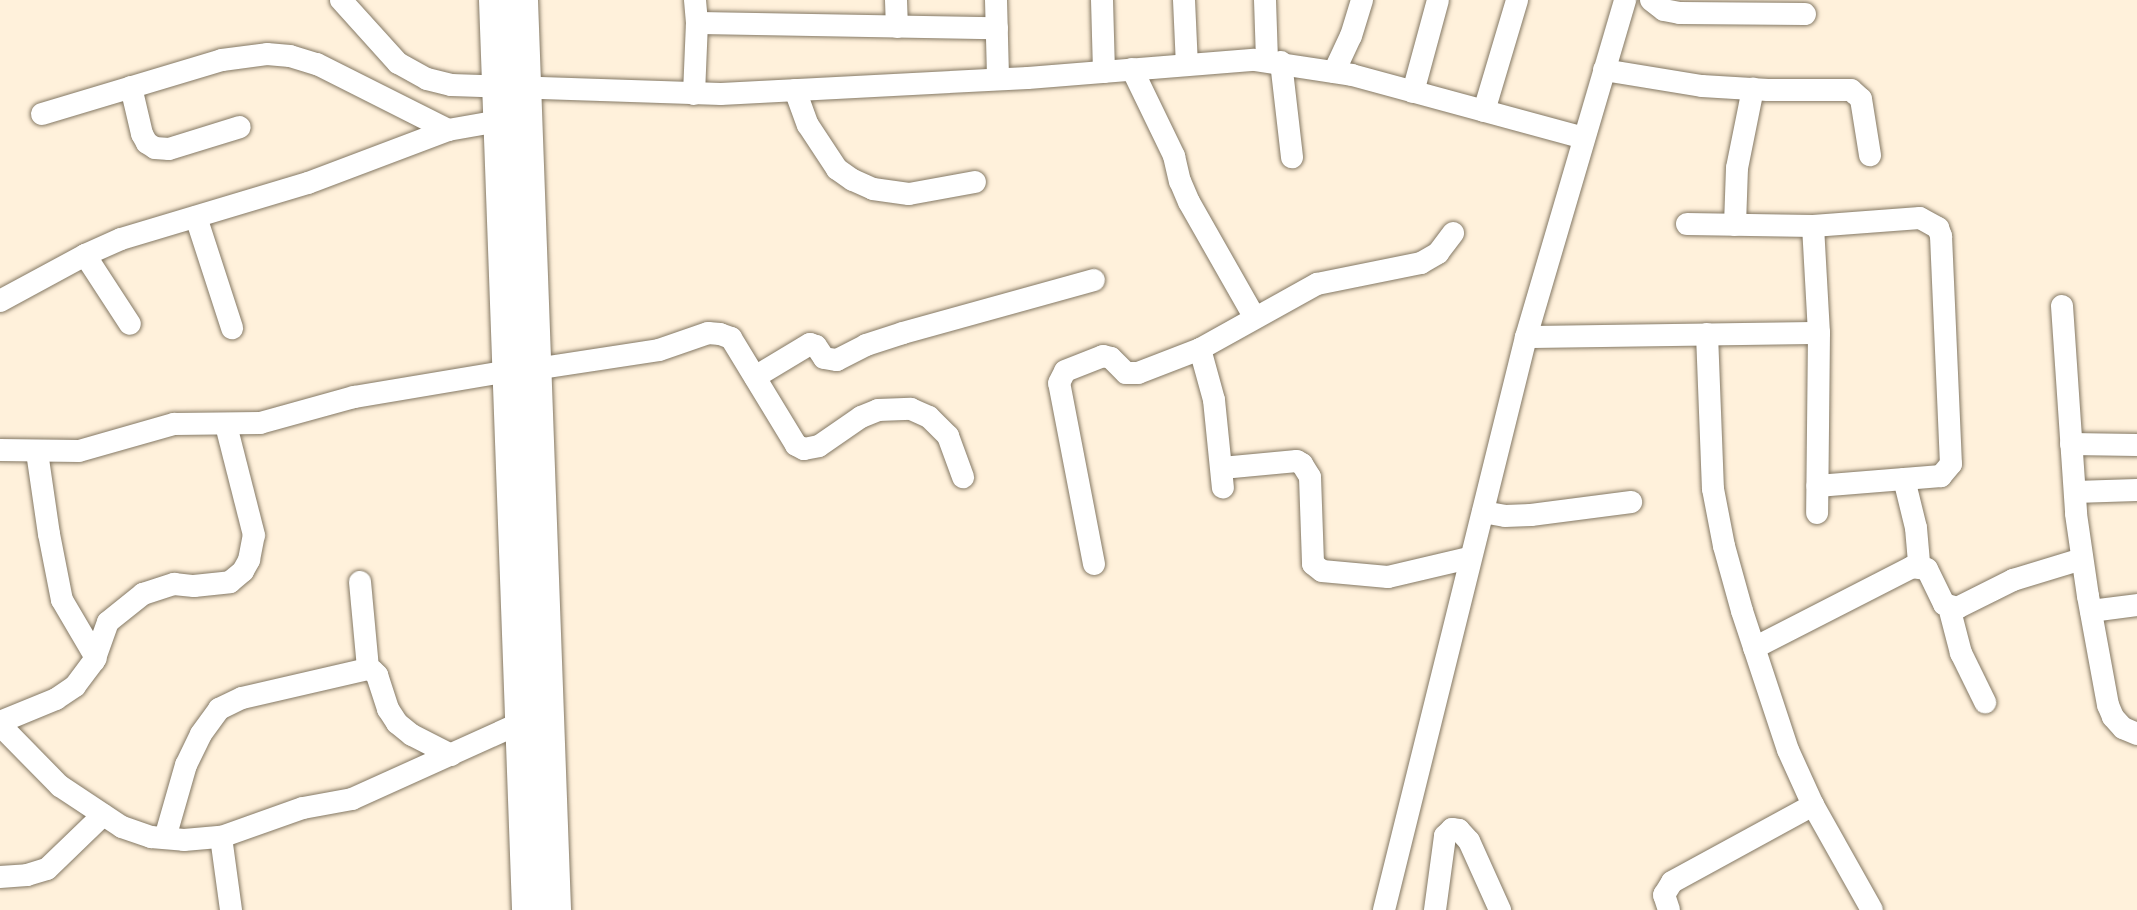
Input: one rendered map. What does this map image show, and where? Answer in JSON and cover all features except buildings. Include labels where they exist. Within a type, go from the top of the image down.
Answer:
[{"type":"highway","points":[[495,0],[511,87],[522,370],[554,910]]},
{"type":"highway","points":[[521,0],[511,87],[500,121],[522,370],[520,723],[528,910]]},
{"type":"street","points":[[340,0],[398,63],[427,79],[451,85],[694,94],[1274,62],[1334,72],[1584,138]]},
{"type":"street","points":[[694,94],[697,23],[695,0]]},
{"type":"street","points":[[896,0],[897,27]]},
{"type":"street","points":[[996,0],[998,79]]},
{"type":"street","points":[[1102,0],[1104,72]]},
{"type":"street","points":[[1184,0],[1187,65]]},
{"type":"street","points":[[1265,0],[1292,157]]},
{"type":"street","points":[[1334,72],[1351,36],[1362,0]]},
{"type":"street","points":[[1413,92],[1438,0]]},
{"type":"street","points":[[1484,111],[1517,0]]},
{"type":"street","points":[[1384,910],[1469,558],[1483,512],[1526,337],[1625,0]]},
{"type":"street","points":[[1652,0],[1665,10],[1680,13],[1805,14]]},
{"type":"street","points":[[697,23],[997,28]]},
{"type":"street","points":[[42,114],[244,55],[290,56],[317,63],[448,130]]},
{"type":"street","points":[[1132,69],[1174,156],[1180,181],[1189,202],[1256,318]]},
{"type":"street","points":[[1604,70],[1701,86],[1753,89],[1846,88],[1857,93],[1861,99],[1870,155]]},
{"type":"street","points":[[131,87],[142,134],[147,143],[154,148],[169,149],[240,127]]},
{"type":"street","points":[[1735,225],[1737,168],[1753,89]]},
{"type":"street","points":[[795,90],[807,125],[837,169],[853,180],[873,189],[909,194],[975,182]]},
{"type":"street","points":[[0,300],[85,255],[121,239],[308,183],[448,130],[500,121]]},
{"type":"street","points":[[196,217],[232,328]]},
{"type":"street","points":[[1687,224],[1813,226],[1920,218],[1930,221],[1938,228],[1941,236],[1951,464],[1941,476],[1817,486]]},
{"type":"street","points":[[1813,226],[1819,333],[1817,513]]},
{"type":"street","points":[[1094,564],[1059,383],[1060,376],[1072,367],[1103,356],[1111,358],[1126,373],[1138,373],[1200,349],[1317,284],[1421,263],[1438,253],[1453,233]]},
{"type":"street","points":[[85,255],[130,324]]},
{"type":"street","points":[[755,377],[810,345],[816,346],[824,358],[837,360],[866,345],[903,333],[1094,280]]},
{"type":"street","points":[[2062,306],[2075,492],[2082,559],[2091,611],[2108,705],[2113,717],[2123,728],[2137,734]]},
{"type":"street","points":[[0,429],[5,451],[79,451],[174,424],[260,423],[354,397],[659,350],[708,333],[720,333],[731,338],[796,445],[804,449],[819,446],[861,417],[878,410],[911,409],[928,417],[948,436],[963,477]]},
{"type":"street","points":[[1526,337],[1819,333]]},
{"type":"street","points":[[1707,334],[1713,489],[1724,546],[1754,648],[1788,750],[1813,805],[1872,910]]},
{"type":"street","points":[[1200,349],[1214,400],[1223,478],[1297,461],[1302,464],[1310,477],[1313,564],[1322,572],[1388,577],[1469,558]]},
{"type":"street","points":[[226,425],[254,535],[249,560],[243,572],[230,582],[194,586],[174,584],[143,594],[108,622],[96,658],[88,673],[75,686],[56,699],[0,724],[43,771],[122,827],[151,837],[184,840],[221,837],[303,808],[352,799],[520,723]]},
{"type":"street","points":[[2071,444],[2137,445]]},
{"type":"street","points":[[37,452],[49,534],[62,600],[96,658]]},
{"type":"street","points":[[1904,479],[1916,528],[1919,566]]},
{"type":"street","points":[[2075,492],[2137,490]]},
{"type":"street","points":[[1483,512],[1505,516],[1531,515],[1631,502]]},
{"type":"street","points":[[1949,607],[1957,608],[2013,580],[2082,559]]},
{"type":"street","points":[[1754,648],[1905,570],[1919,566],[1931,574],[1941,599],[1949,607],[1961,653],[1985,702]]},
{"type":"street","points":[[360,582],[368,669]]},
{"type":"street","points":[[2091,611],[2137,605]]},
{"type":"street","points":[[165,838],[186,765],[201,734],[219,709],[242,698],[368,669],[377,675],[388,709],[397,723],[412,735],[451,755]]},
{"type":"street","points":[[1669,910],[1664,895],[1672,882],[1813,805]]},
{"type":"street","points":[[0,877],[27,875],[47,869],[103,815]]},
{"type":"street","points":[[1435,910],[1445,836],[1452,829],[1459,830],[1468,841],[1500,910]]},
{"type":"street","points":[[221,837],[231,910]]}]
